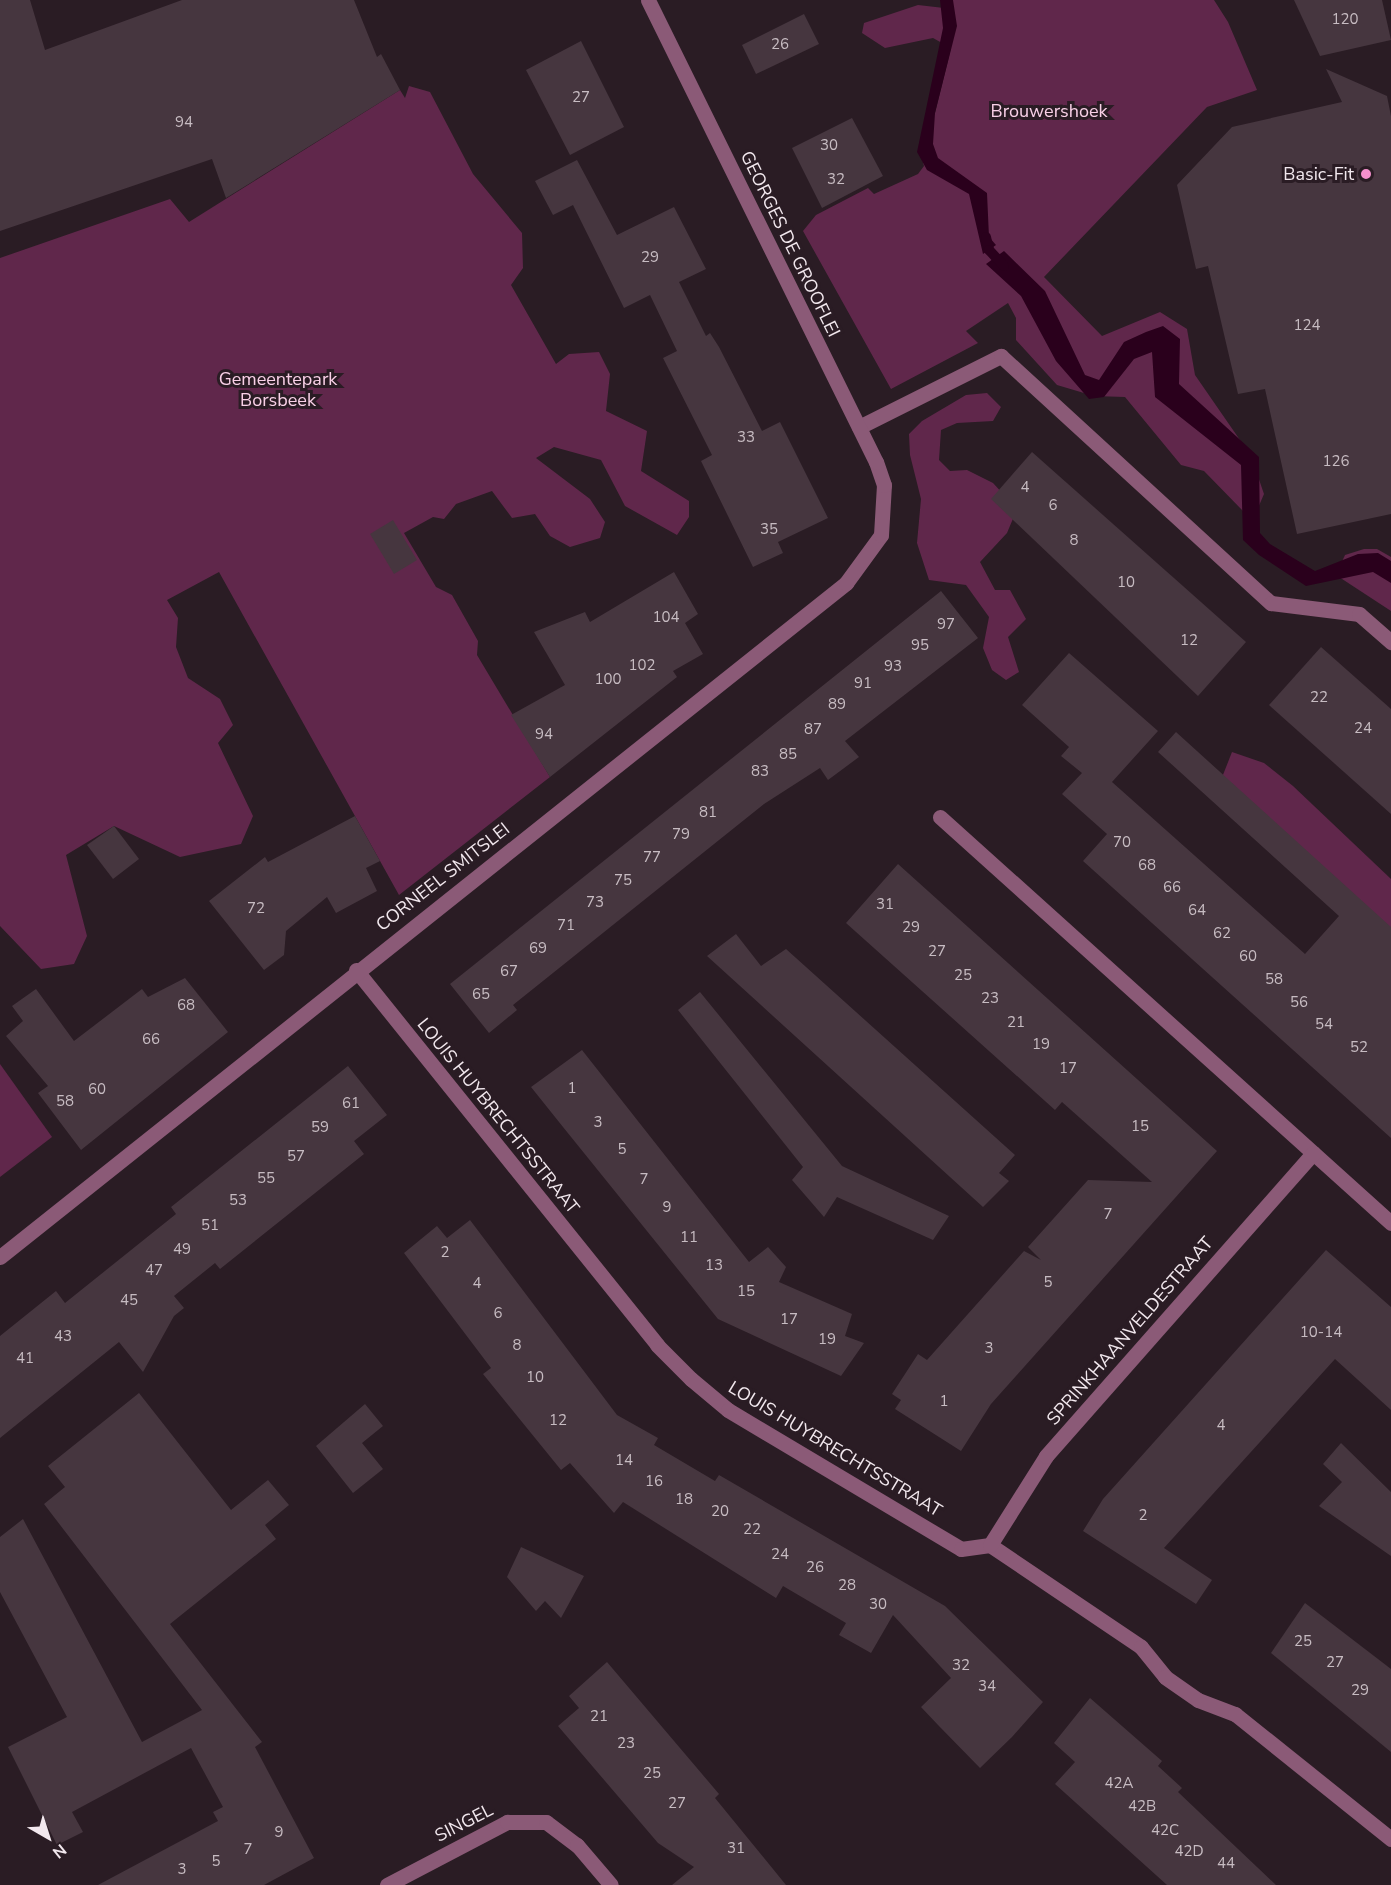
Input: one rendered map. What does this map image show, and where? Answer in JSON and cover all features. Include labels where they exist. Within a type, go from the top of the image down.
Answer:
[{"type":"street","name":"GEORGES DE GROOFLEI","points":[[648,0],[859,427],[884,485],[886,509]]},
{"type":"street","points":[[859,427],[1001,356],[1272,603],[1359,614],[1391,642]]},
{"type":"street","name":"CORNEEL SMITSLEI","points":[[0,1257],[356,970],[846,583],[876,544],[886,509]]},
{"type":"street","points":[[940,817],[1391,1223]]},
{"type":"street","name":"LOUIS HUYBRECHTSSTRAAT","points":[[356,970],[657,1345],[691,1379],[728,1410],[962,1548],[990,1545]]},
{"type":"street","name":"SPRINKHAANVELDESTRAAT","points":[[990,1545],[1046,1456],[1313,1153]]},
{"type":"street","points":[[990,1545],[1141,1647],[1165,1677],[1198,1700],[1235,1714],[1391,1839]]},
{"type":"street","name":"SINGEL","points":[[387,1885],[507,1822],[546,1822],[577,1845],[610,1885]]},
{"type":"green space","name":"Brouwershoek","points":[[950,0],[1214,0],[1228,22],[1257,90],[1207,107],[1044,277],[1102,336],[1160,312],[1187,329],[1195,375],[1251,456],[1264,494],[1258,508],[1243,511],[1204,471],[1181,465],[1125,397],[1094,396],[1057,385],[1016,340],[1016,318],[1008,303],[966,331],[978,343],[891,389],[803,231],[816,215],[868,188],[874,194],[918,174],[924,166],[919,148],[935,113],[951,48],[933,38],[885,48],[862,33],[864,23],[918,5],[944,8]]},
{"type":"green space","name":"Gemeentepark Borsbeek","points":[[409,86],[430,92],[473,174],[522,233],[523,268],[511,285],[556,364],[569,354],[599,352],[610,374],[606,411],[647,431],[641,471],[689,501],[689,517],[677,535],[625,506],[601,460],[554,447],[536,458],[590,499],[605,522],[600,538],[570,547],[550,536],[535,514],[512,518],[492,491],[456,504],[444,519],[433,517],[404,533],[436,587],[452,595],[478,641],[477,655],[550,777],[399,895],[219,572],[167,600],[178,618],[176,647],[188,678],[220,699],[233,725],[218,743],[253,816],[241,844],[180,857],[114,826],[66,855],[87,936],[74,964],[41,969],[0,926],[0,258],[170,199],[189,222],[400,90],[405,98]]},
{"type":"green space","points":[[987,393],[1001,407],[993,421],[957,423],[941,430],[939,460],[950,471],[967,470],[993,483],[1017,509],[1007,533],[980,562],[995,590],[1010,590],[1026,619],[1008,637],[1019,672],[1006,680],[992,670],[983,648],[989,617],[966,585],[929,580],[917,543],[921,499],[910,455],[909,434],[922,421],[966,395]]},
{"type":"green space","points":[[1364,549],[1377,549],[1391,557],[1391,611],[1336,575],[1345,555]]},
{"type":"green space","points":[[1232,752],[1264,763],[1293,786],[1391,879],[1391,948],[1219,785]]},
{"type":"green space","points":[[0,1064],[52,1137],[0,1177]]},
{"type":"shaded area","points":[[940,0],[953,0],[957,26],[935,113],[933,144],[938,158],[987,193],[989,237],[996,245],[983,254],[969,194],[927,170],[917,152],[943,28]]},
{"type":"shaded area","points":[[1004,251],[1045,291],[1085,375],[1099,380],[1124,342],[1146,332],[1163,326],[1180,339],[1179,384],[1259,457],[1260,533],[1270,544],[1315,571],[1358,554],[1378,553],[1391,561],[1391,583],[1373,572],[1306,586],[1259,555],[1243,540],[1241,465],[1155,397],[1152,352],[1134,359],[1104,397],[1089,399],[1056,361],[1021,296],[986,264]]},
{"type":"building","points":[[0,0],[30,0],[45,50],[182,0],[354,0],[377,57],[381,54],[400,90],[226,198],[212,159],[0,231]]},
{"type":"building","points":[[1294,0],[1382,0],[1391,40],[1320,56]]},
{"type":"building","points":[[804,14],[819,44],[756,74],[742,45]]},
{"type":"building","points":[[581,41],[624,127],[570,155],[526,70]]},
{"type":"building","points":[[1326,69],[1387,96],[1391,116],[1391,514],[1297,534],[1265,389],[1238,394],[1208,266],[1196,269],[1177,185],[1232,127],[1342,102]]},
{"type":"building","points":[[852,118],[883,176],[822,208],[792,148]]},
{"type":"building","points":[[577,160],[617,235],[674,207],[706,269],[679,282],[706,336],[710,333],[719,347],[762,431],[780,422],[828,518],[778,542],[783,553],[753,567],[701,461],[712,455],[663,358],[677,351],[650,295],[624,308],[573,205],[553,215],[535,181]]},
{"type":"building","points":[[1032,452],[1246,642],[1198,696],[991,499]]},
{"type":"building","points":[[393,520],[417,560],[394,574],[370,534]]},
{"type":"building","points":[[674,572],[698,614],[685,623],[703,654],[673,671],[677,677],[550,777],[511,715],[565,685],[534,632],[585,612],[590,622]]},
{"type":"building","points":[[941,591],[978,638],[845,741],[859,757],[828,780],[820,768],[764,804],[513,1005],[517,1010],[489,1033],[450,984]]},
{"type":"building","points":[[1321,647],[1391,709],[1391,814],[1269,705]]},
{"type":"building","points":[[1069,653],[1158,731],[1112,782],[1305,954],[1339,916],[1158,752],[1176,732],[1391,927],[1391,1138],[1083,861],[1107,834],[1062,794],[1082,773],[1061,756],[1069,747],[1022,705]]},
{"type":"building","points":[[355,816],[380,861],[366,868],[377,891],[336,913],[327,897],[286,931],[284,955],[264,970],[209,901],[265,857],[268,862]]},
{"type":"building","points":[[114,826],[139,859],[113,879],[87,845]]},
{"type":"building","points":[[898,864],[1217,1151],[991,1404],[961,1451],[895,1409],[901,1400],[892,1394],[918,1354],[927,1360],[1024,1251],[1041,1260],[1028,1247],[1088,1180],[1152,1182],[1062,1102],[1055,1110],[846,923]]},
{"type":"building","points":[[736,934],[761,966],[786,949],[1015,1155],[999,1173],[1009,1181],[983,1207],[707,956]]},
{"type":"building","points":[[185,978],[228,1032],[81,1150],[38,1093],[48,1086],[6,1036],[23,1021],[12,1006],[36,989],[74,1041],[142,989],[148,997]]},
{"type":"building","points":[[700,992],[842,1166],[949,1216],[933,1240],[837,1197],[824,1217],[792,1180],[803,1167],[678,1010]]},
{"type":"building","points":[[582,1050],[749,1262],[768,1247],[786,1267],[779,1282],[852,1314],[845,1336],[864,1343],[841,1376],[718,1319],[531,1087]]},
{"type":"building","points":[[348,1066],[387,1115],[354,1141],[364,1154],[220,1269],[215,1263],[174,1296],[184,1308],[174,1316],[143,1372],[119,1342],[0,1438],[0,1336],[56,1291],[65,1303],[176,1214],[171,1207]]},
{"type":"building","points":[[470,1220],[617,1415],[658,1438],[654,1445],[715,1481],[719,1475],[945,1606],[1043,1702],[1012,1737],[980,1768],[938,1725],[921,1707],[951,1678],[893,1615],[871,1653],[839,1635],[846,1623],[783,1586],[776,1598],[623,1502],[614,1513],[570,1463],[561,1470],[483,1374],[491,1368],[404,1253],[437,1226],[447,1238]]},
{"type":"building","points":[[1326,1250],[1391,1307],[1391,1410],[1335,1359],[1164,1548],[1212,1580],[1196,1604],[1083,1531],[1103,1499]]},
{"type":"building","points":[[139,1393],[231,1510],[268,1480],[289,1505],[265,1525],[276,1539],[170,1624],[262,1742],[255,1747],[314,1858],[264,1885],[98,1885],[218,1821],[213,1812],[223,1807],[191,1748],[72,1812],[83,1832],[57,1845],[8,1747],[67,1717],[0,1592],[0,1537],[23,1519],[142,1742],[202,1710],[44,1504],[65,1487],[48,1466]]},
{"type":"building","points":[[365,1404],[383,1426],[362,1443],[383,1469],[353,1493],[316,1446]]},
{"type":"building","points":[[1341,1443],[1391,1492],[1391,1556],[1319,1506],[1342,1482],[1323,1464]]},
{"type":"building","points":[[521,1547],[584,1576],[561,1618],[545,1601],[536,1611],[507,1577]]},
{"type":"building","points":[[1305,1603],[1391,1669],[1391,1752],[1271,1653]]},
{"type":"building","points":[[607,1662],[719,1794],[715,1798],[786,1885],[672,1885],[694,1867],[658,1843],[558,1726],[579,1708],[569,1696]]},
{"type":"building","points":[[1090,1698],[1162,1761],[1158,1766],[1182,1788],[1178,1792],[1276,1885],[1167,1885],[1055,1784],[1075,1762],[1054,1743]]},
{"type":"waterway","points":[[986,237],[989,250],[1004,266]]},
{"type":"place","name":"Basic-Fit","points":[[1366,174]]}]
